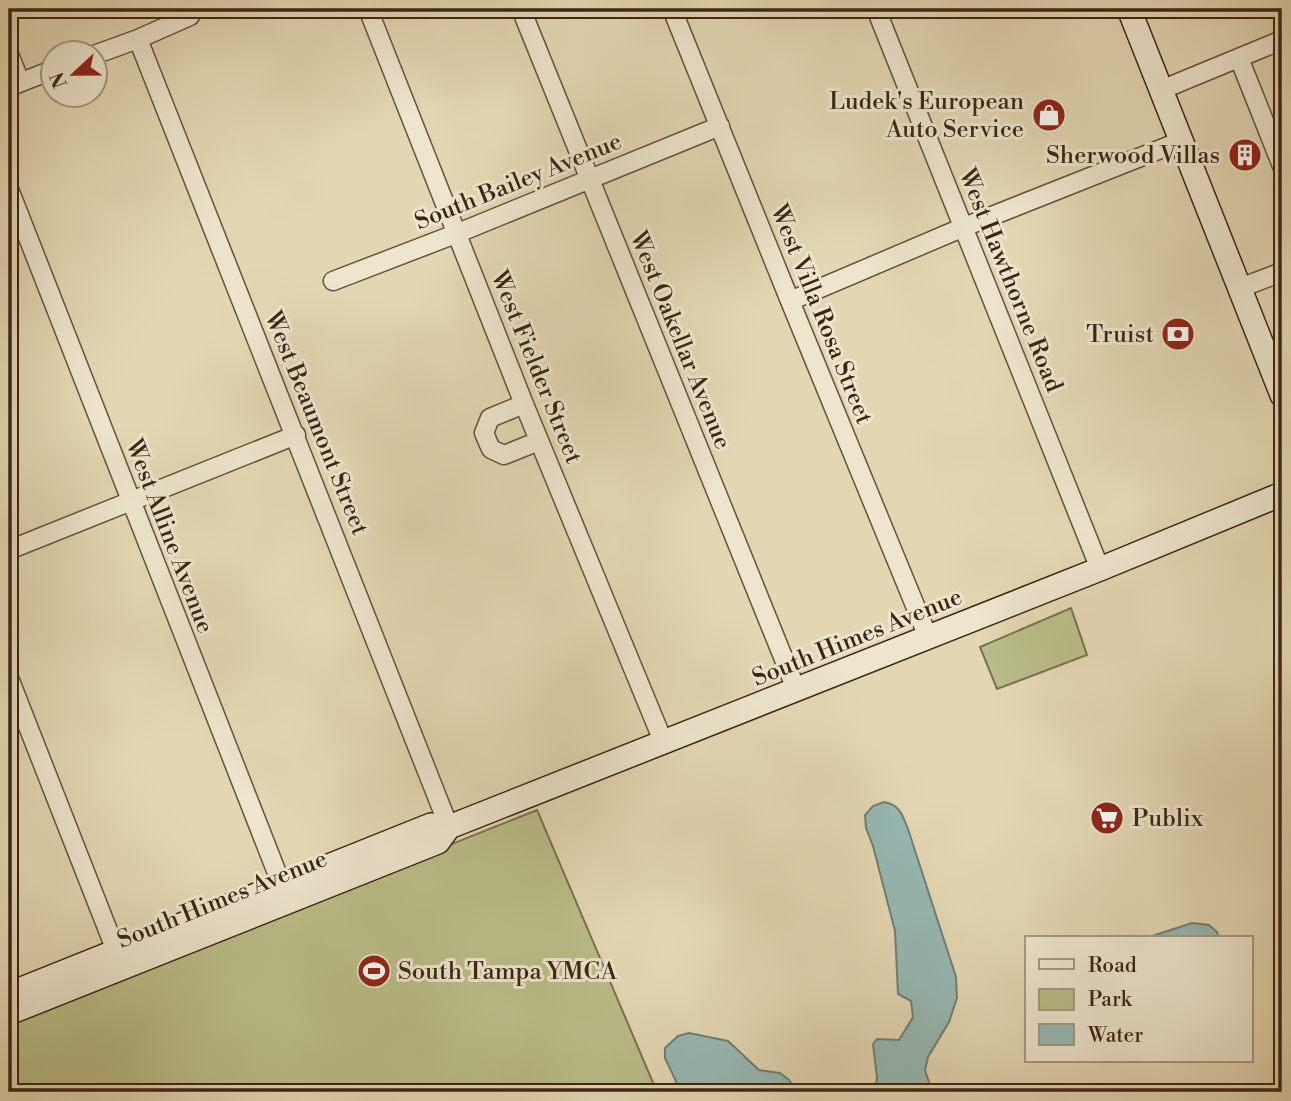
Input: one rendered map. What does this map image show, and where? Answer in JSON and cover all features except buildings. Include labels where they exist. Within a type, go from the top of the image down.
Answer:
[{"type":"street","name":"West Fielder Street","points":[[368,9],[524,404],[663,741]]},
{"type":"street","name":"West Oakellar Avenue","points":[[521,9],[796,689]]},
{"type":"street","name":"West Villa Rosa Street","points":[[672,9],[928,637]]},
{"type":"street","name":"West Hawthorne Road","points":[[876,9],[1100,569]]},
{"type":"street","points":[[1129,9],[1282,395]]},
{"type":"street","points":[[108,50],[138,39],[191,13]]},
{"type":"street","name":"West Beaumont Street","points":[[138,39],[449,827]]},
{"type":"street","points":[[1161,90],[1282,40]]},
{"type":"street","points":[[9,54],[14,85],[38,76]]},
{"type":"street","points":[[1239,58],[1282,166]]},
{"type":"street","name":"South Bailey Avenue","points":[[333,281],[720,126]]},
{"type":"street","points":[[790,301],[964,227],[1181,141]]},
{"type":"street","name":"West Alline Avenue","points":[[9,189],[285,893]]},
{"type":"street","points":[[1240,288],[1282,272]]},
{"type":"street","points":[[524,404],[490,418],[484,433],[491,449],[504,454],[539,441]]},
{"type":"street","points":[[9,550],[296,435]]},
{"type":"street","name":"South Himes Avenue","points":[[9,1013],[53,986],[119,958],[285,893],[438,842],[449,827],[1282,494]]},
{"type":"street","points":[[9,678],[119,958]]},
{"type":"street","name":"South Himes Avenue","points":[[9,994],[53,986]]},
{"type":"green space","points":[[1071,608],[1087,655],[997,689],[980,647]]},
{"type":"green space","name":"South Tampa YMCA","points":[[537,810],[657,1092],[9,1092],[9,1021]]},
{"type":"water","points":[[884,802],[897,808],[904,819],[956,977],[957,998],[949,1022],[928,1057],[925,1070],[932,1092],[875,1092],[877,1078],[873,1044],[877,1039],[899,1040],[913,1017],[911,1001],[898,994],[895,931],[866,828],[865,815],[873,806]]},
{"type":"water","points":[[1192,923],[1209,925],[1218,936],[1152,936]]},
{"type":"water","points":[[689,1033],[728,1041],[759,1070],[780,1073],[797,1092],[681,1092],[665,1058],[665,1048],[678,1036]]},
{"type":"place","name":"Ludek's European Auto Service","points":[[1049,115]]},
{"type":"place","name":"Sherwood Villas","points":[[1245,155]]},
{"type":"place","name":"Truist","points":[[1178,334]]},
{"type":"place","name":"Publix","points":[[1107,818]]},
{"type":"place","name":"South Tampa YMCA","points":[[374,971]]}]
